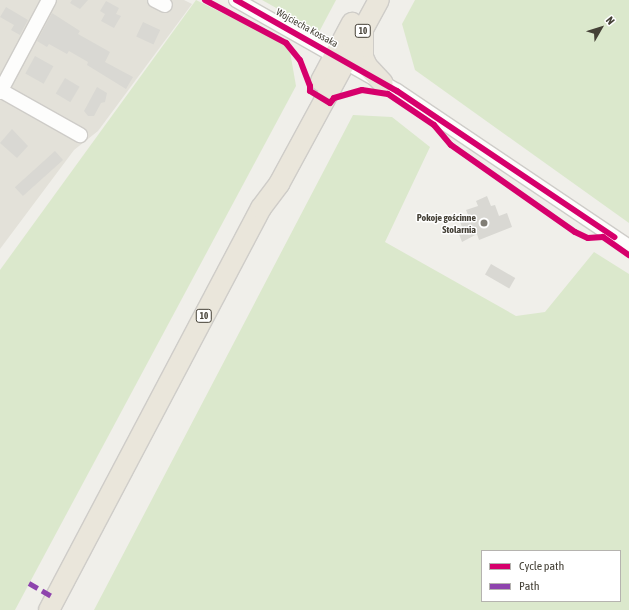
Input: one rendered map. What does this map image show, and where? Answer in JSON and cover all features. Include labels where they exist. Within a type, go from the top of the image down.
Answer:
[{"type":"highway","name":"10","points":[[261,208],[279,184],[335,83],[341,58],[364,0]]},
{"type":"highway","name":"10","points":[[49,610],[261,208],[271,179],[341,58],[364,30],[379,0]]},
{"type":"highway","points":[[364,30],[363,57],[367,66],[378,80]]},
{"type":"highway","points":[[335,83],[345,75],[352,73],[378,80]]},
{"type":"street","points":[[49,0],[0,90],[80,135]]},
{"type":"street","name":"Wojciecha Kossaka","points":[[236,0],[378,80],[629,247]]},
{"type":"shaded area","points":[[0,0],[184,0],[192,4],[98,131],[74,150],[0,249]]},
{"type":"green space","points":[[196,0],[289,46],[296,86],[15,610],[0,610],[0,270]]},
{"type":"green space","points":[[262,0],[336,0],[319,32]]},
{"type":"green space","points":[[415,0],[629,0],[629,223],[415,70],[402,24]]},
{"type":"green space","points":[[353,115],[392,117],[430,147],[385,242],[516,316],[545,312],[594,252],[629,274],[629,610],[94,610]]},
{"type":"building","points":[[72,0],[88,0],[80,9],[70,3]]},
{"type":"building","points":[[106,1],[119,8],[116,14],[121,16],[114,28],[101,21],[105,14],[100,11]]},
{"type":"building","points":[[6,7],[28,20],[20,35],[11,30],[14,25],[0,17]]},
{"type":"building","points":[[52,13],[80,31],[78,34],[110,52],[105,62],[133,77],[126,89],[87,65],[88,62],[69,51],[67,54],[49,44],[47,47],[37,41]]},
{"type":"building","points":[[143,22],[160,30],[153,45],[136,37]]},
{"type":"building","points":[[35,56],[53,66],[44,84],[25,73]]},
{"type":"building","points":[[65,78],[80,87],[70,102],[56,93]]},
{"type":"building","points":[[97,87],[107,93],[105,102],[101,103],[94,116],[88,116],[84,111]]},
{"type":"building","points":[[12,129],[28,146],[17,158],[0,143]]},
{"type":"building","points":[[55,151],[63,160],[23,196],[15,187]]},
{"type":"building","points":[[487,196],[491,206],[495,205],[499,216],[507,213],[512,227],[479,240],[477,234],[462,242],[457,229],[462,227],[459,219],[468,215],[466,210],[478,206],[476,201]]},
{"type":"building","points":[[491,264],[515,278],[509,288],[485,274]]},
{"type":"marked path","points":[[29,583],[55,598]]},
{"type":"cycle path","points":[[205,0],[286,43],[300,60],[310,86],[310,91],[330,103],[334,98],[362,90],[388,94],[434,125],[451,145],[575,232],[588,238],[603,237],[629,255]]},
{"type":"cycle path","points":[[236,0],[397,91],[614,237]]},
{"type":"place","name":"Pokoje gościnne Stolarnia","points":[[484,223]]}]
